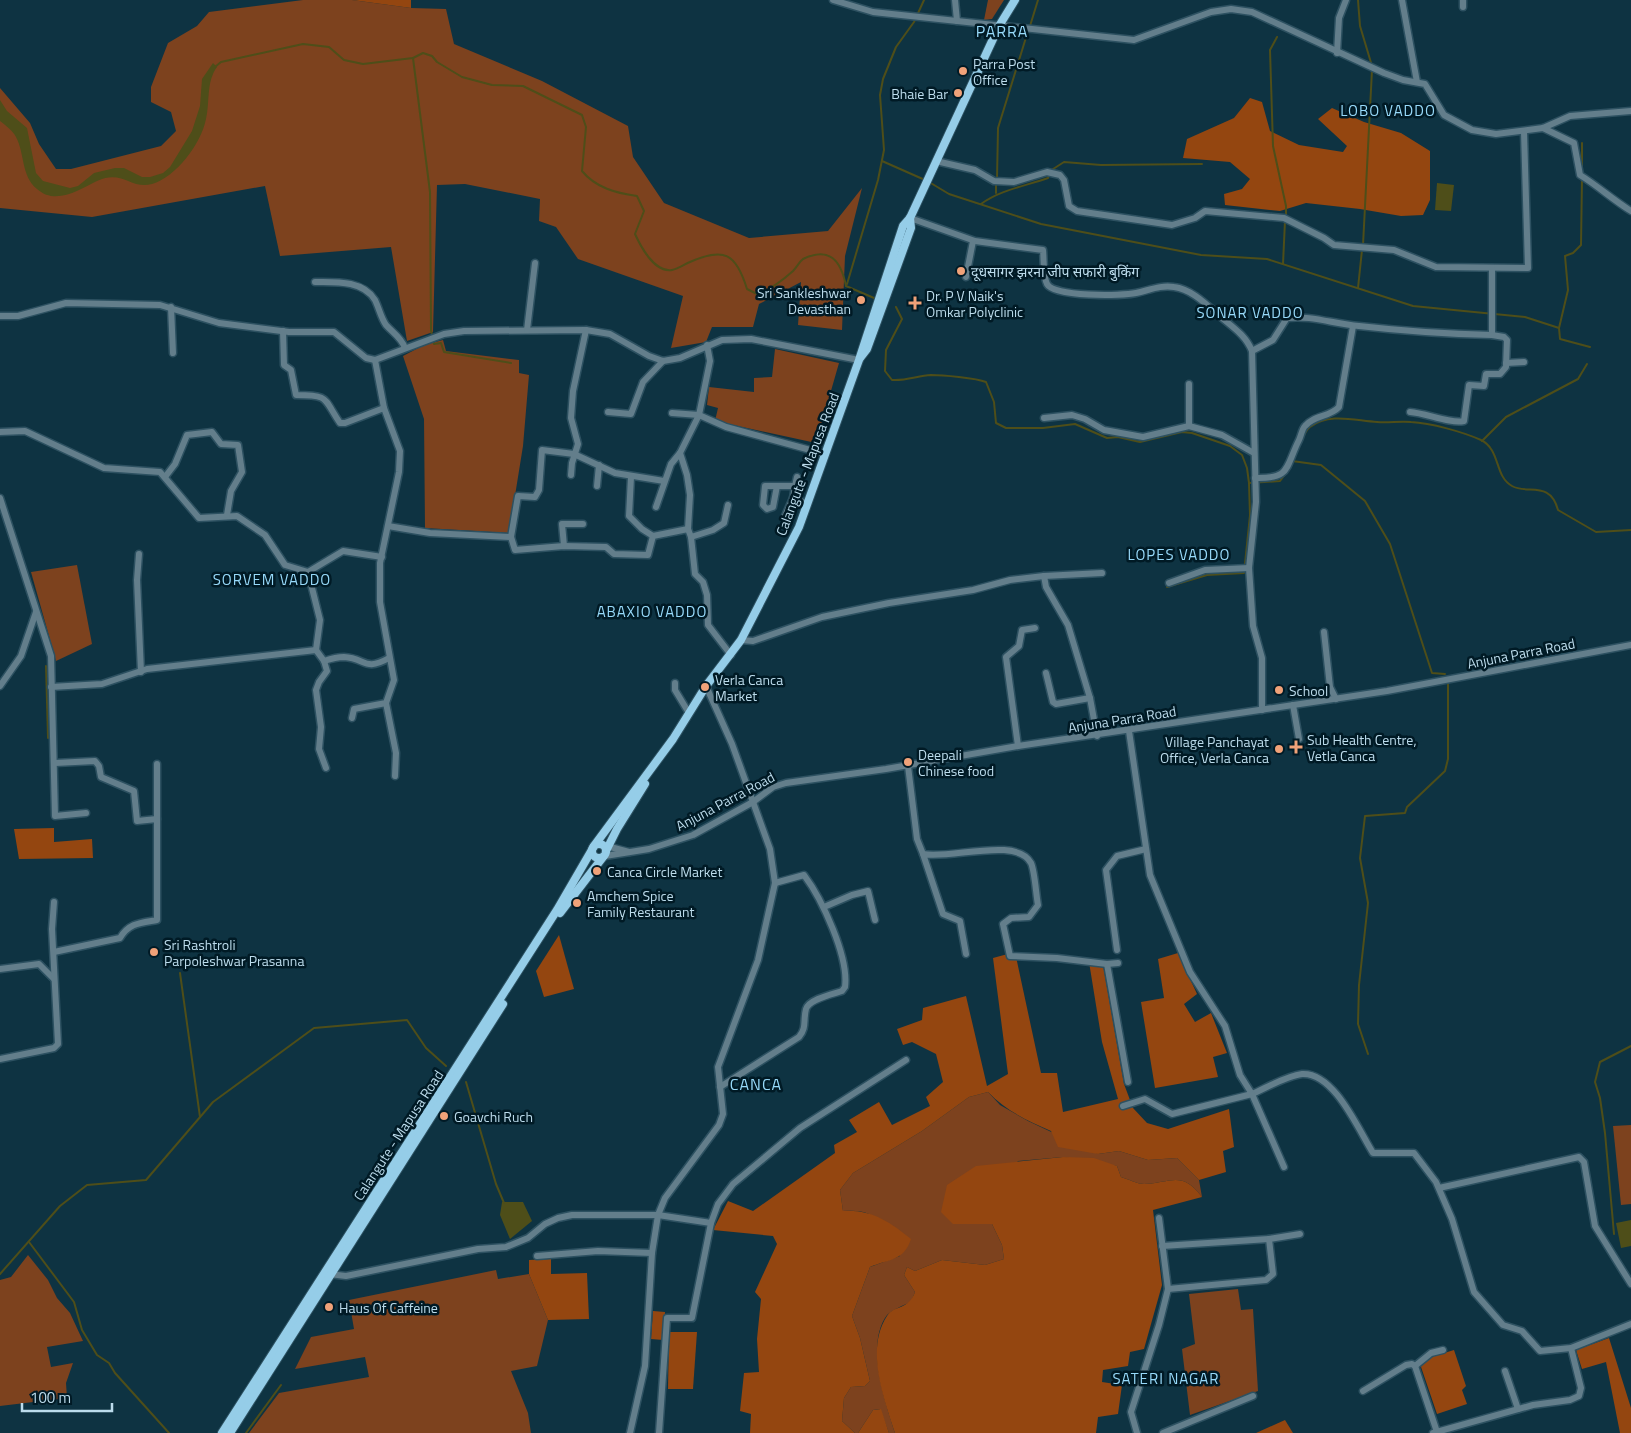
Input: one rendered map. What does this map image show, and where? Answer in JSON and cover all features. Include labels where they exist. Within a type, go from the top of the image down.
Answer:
[{"type":"main road","name":"Calangute - Mapusa Road","points":[[230,1433],[557,910],[594,847],[673,739],[689,713],[741,640],[799,527],[885,291],[903,226],[910,218],[999,26],[1015,0]]},
{"type":"main road","name":"Calangute - Mapusa Road","points":[[222,1433],[329,1274],[562,911],[605,851],[641,790],[675,744],[707,689]]},
{"type":"main road","points":[[594,847],[605,851],[594,856],[594,847]]},
{"type":"street","points":[[833,0],[873,12],[1134,40],[1210,12],[1231,9],[1252,12],[1337,52],[1403,80],[1425,84],[1432,92],[1435,103],[1444,115],[1472,130],[1496,134],[1524,132],[1543,128],[1570,116],[1631,111]]},
{"type":"street","points":[[955,0],[957,21]]},
{"type":"street","points":[[1231,0],[1231,9]]},
{"type":"street","points":[[1337,52],[1339,18],[1346,0]]},
{"type":"street","points":[[1402,0],[1417,82]]},
{"type":"street","points":[[1463,0],[1463,8]]},
{"type":"street","points":[[1543,128],[1574,143],[1580,176],[1599,186],[1615,202],[1631,211]]},
{"type":"street","points":[[936,161],[975,170],[994,181],[1014,182],[1047,172],[1060,175],[1064,180],[1069,206],[1076,210],[1172,226],[1195,218],[1204,211],[1284,218],[1334,245],[1394,250],[1436,267],[1528,268],[1524,132]]},
{"type":"street","points":[[910,218],[973,241],[1043,250],[1047,284],[1052,290],[1070,294],[1136,293],[1156,287],[1176,287],[1196,296],[1241,334],[1252,351],[1256,502],[1249,568],[1253,626],[1262,658],[1262,710]]},
{"type":"street","points":[[966,276],[973,241]]},
{"type":"street","points":[[528,330],[535,263]]},
{"type":"street","points":[[1492,268],[1492,334]]},
{"type":"street","points":[[314,282],[342,282],[360,287],[374,298],[387,326],[407,347]]},
{"type":"street","points":[[0,316],[18,316],[75,303],[160,304],[219,323],[282,331],[334,332],[366,358],[375,360],[444,334],[464,331],[586,330],[610,334],[649,356],[663,361],[680,358],[722,340],[751,339],[859,360]]},
{"type":"street","points":[[171,307],[173,352]]},
{"type":"street","points":[[1252,351],[1274,340],[1287,318],[1302,316],[1354,326],[1433,334],[1492,334],[1504,337],[1507,340],[1504,372],[1500,374],[1486,374],[1484,386],[1469,385],[1464,421],[1456,422],[1427,414],[1410,412]]},
{"type":"street","points":[[1255,482],[1281,476],[1305,426],[1314,419],[1333,413],[1339,407],[1354,326]]},
{"type":"street","points":[[572,475],[574,454],[578,444],[571,418],[573,391],[586,330]]},
{"type":"street","points":[[282,331],[284,365],[291,370],[296,396],[317,395],[326,399],[340,423],[345,423],[384,408]]},
{"type":"street","points":[[656,507],[671,464],[680,452],[699,415],[710,362],[707,345]]},
{"type":"street","points":[[375,360],[384,408],[400,451],[398,472],[382,557],[380,602],[394,680],[386,703],[396,754],[394,776]]},
{"type":"street","points":[[608,412],[630,414],[643,382],[663,361]]},
{"type":"street","points":[[1506,363],[1524,362]]},
{"type":"street","points":[[1189,384],[1189,426]]},
{"type":"street","points":[[672,413],[699,415],[726,427],[825,454]]},
{"type":"street","points":[[1044,418],[1072,415],[1085,419],[1104,430],[1143,437],[1189,426],[1222,435],[1254,453]]},
{"type":"street","points":[[0,432],[25,431],[104,468],[160,472],[199,518],[227,515],[237,516],[253,525],[264,535],[285,565],[308,572],[343,551],[382,557]]},
{"type":"street","points":[[165,478],[175,464],[187,435],[212,432],[221,444],[238,445],[242,472],[231,491],[227,515]]},
{"type":"street","points":[[653,536],[648,555],[614,554],[606,547],[564,546],[515,550],[511,537],[518,496],[535,497],[539,490],[542,450],[574,454],[615,473],[664,481]]},
{"type":"street","points":[[680,452],[688,475],[690,495],[688,529],[691,537],[695,574],[703,582],[708,625],[730,655]]},
{"type":"street","points":[[597,486],[600,466]]},
{"type":"street","points":[[631,477],[629,516],[642,529],[653,536],[688,529]]},
{"type":"street","points":[[786,516],[793,498],[797,477]]},
{"type":"street","points":[[777,486],[795,486]]},
{"type":"street","points":[[0,498],[51,656],[56,816],[86,813]]},
{"type":"street","points":[[793,498],[807,504]]},
{"type":"street","points":[[691,537],[713,530],[724,523],[728,505]]},
{"type":"street","points":[[564,546],[562,524],[583,524]]},
{"type":"street","points":[[388,526],[430,533],[511,537]]},
{"type":"street","points":[[139,554],[138,589],[141,672]]},
{"type":"street","points":[[1169,583],[1205,570],[1249,568]]},
{"type":"street","points":[[308,572],[320,620],[316,650],[324,661],[327,671],[318,682],[316,690],[321,727],[319,749],[326,768]]},
{"type":"street","points":[[741,640],[752,641],[822,617],[889,602],[973,590],[1010,580],[1102,573]]},
{"type":"street","points":[[1044,576],[1046,587],[1068,624],[1090,698],[1098,736]]},
{"type":"street","points":[[0,686],[21,656],[36,611]]},
{"type":"street","points":[[1018,746],[1006,657],[1019,646],[1022,630],[1035,628]]},
{"type":"street","points":[[1324,632],[1330,687],[1336,699]]},
{"type":"street","name":"Anjuna Parra Road","points":[[605,851],[630,852],[673,843],[693,835],[753,802],[773,787],[786,783],[908,766],[1018,746],[1098,736],[1336,699],[1631,645]]},
{"type":"street","points":[[51,687],[102,684],[147,669],[316,650]]},
{"type":"street","points":[[324,661],[344,657],[369,665],[389,658]]},
{"type":"street","points":[[1046,673],[1053,702],[1056,704],[1090,698]]},
{"type":"street","points":[[675,683],[675,690],[689,713]]},
{"type":"street","points":[[630,1433],[645,1366],[652,1253],[658,1215],[665,1198],[719,1125],[722,1114],[718,1068],[758,960],[774,883],[770,848],[732,744],[707,689]]},
{"type":"street","points":[[352,718],[354,708],[386,703]]},
{"type":"street","points":[[1293,705],[1298,739]]},
{"type":"street","points":[[1129,731],[1150,875],[1190,972],[1225,1026],[1240,1075],[1252,1094],[1284,1167]]},
{"type":"street","points":[[55,763],[95,761],[99,766],[101,776],[134,791],[136,821],[158,819]]},
{"type":"street","points":[[54,952],[120,938],[125,929],[132,924],[157,920],[157,764]]},
{"type":"street","points":[[908,766],[917,839],[942,914],[960,921],[966,954]]},
{"type":"street","points":[[923,854],[934,856],[1003,848],[1023,856],[1031,863],[1038,906],[1029,917],[1011,918],[1003,924],[1007,952],[1010,956],[1057,958],[1107,964],[1118,963]]},
{"type":"street","points":[[1118,950],[1106,870],[1117,856],[1146,849]]},
{"type":"street","points":[[605,851],[630,852]]},
{"type":"street","points":[[720,1087],[799,1037],[804,1031],[806,1009],[810,1004],[842,990],[845,986],[843,963],[824,907],[804,876],[774,883]]},
{"type":"street","points":[[824,907],[852,895],[868,892],[875,920]]},
{"type":"street","points":[[0,1059],[54,1048],[58,1044],[52,929],[54,902]]},
{"type":"street","points":[[0,969],[39,964],[54,979]]},
{"type":"street","points":[[1107,964],[1128,1082]]},
{"type":"street","points":[[659,1433],[668,1318],[692,1318],[711,1223],[718,1204],[733,1184],[800,1128],[906,1060]]},
{"type":"street","points":[[1123,1106],[1145,1099],[1172,1114],[1252,1094],[1300,1074],[1315,1075],[1331,1085],[1374,1154],[1414,1153],[1439,1188],[1452,1219],[1474,1292],[1503,1325],[1522,1331],[1540,1351],[1570,1348],[1631,1324]]},
{"type":"street","points":[[1439,1188],[1579,1156],[1584,1162],[1595,1226],[1631,1284]]},
{"type":"street","points":[[329,1274],[346,1276],[478,1249],[506,1248],[528,1238],[545,1224],[558,1218],[572,1215],[658,1215],[711,1223]]},
{"type":"street","points":[[1137,1433],[1131,1412],[1159,1325],[1168,1289],[1159,1218]]},
{"type":"street","points":[[1162,1246],[1300,1234]]},
{"type":"street","points":[[1168,1289],[1266,1280],[1273,1274],[1269,1238]]},
{"type":"street","points":[[537,1256],[598,1251],[652,1253]]},
{"type":"street","points":[[1415,1366],[1435,1433],[1533,1405],[1570,1400],[1579,1396],[1581,1388],[1570,1348]]},
{"type":"street","points":[[1415,1366],[1430,1353],[1443,1350]]},
{"type":"street","points":[[1363,1391],[1406,1365],[1412,1364],[1415,1366]]},
{"type":"street","points":[[1505,1371],[1518,1409]]},
{"type":"street","points":[[1163,1433],[1253,1396]]},
{"type":"shaded area","points":[[303,0],[352,0],[411,8],[446,9],[454,44],[542,81],[628,126],[633,157],[664,203],[749,238],[828,231],[862,188],[845,256],[842,330],[798,325],[801,282],[759,304],[753,327],[712,327],[706,342],[671,348],[683,296],[578,259],[556,227],[539,221],[540,199],[465,184],[437,185],[433,332],[407,341],[391,247],[280,256],[265,186],[92,217],[0,208],[0,88],[30,123],[39,144],[56,169],[71,169],[161,146],[176,131],[171,112],[151,102],[151,87],[168,43],[197,26],[209,12]]},
{"type":"shaded area","points":[[352,0],[411,0],[411,8]]},
{"type":"shaded area","points":[[988,0],[1004,0],[992,19],[984,20]]},
{"type":"shaded area","points":[[213,63],[217,67],[211,79],[206,119],[199,139],[178,167],[161,180],[152,184],[138,184],[114,177],[97,181],[76,192],[60,196],[44,194],[28,178],[16,137],[0,121],[0,100],[7,111],[27,128],[36,173],[43,181],[70,188],[78,186],[94,173],[115,168],[124,168],[142,177],[150,177],[163,173],[170,167],[192,131],[200,106],[202,79]]},
{"type":"shaded area","points":[[1250,98],[1262,102],[1270,131],[1299,145],[1343,152],[1347,146],[1318,119],[1332,108],[1364,122],[1401,133],[1430,151],[1430,200],[1423,215],[1401,216],[1306,203],[1280,211],[1225,205],[1224,194],[1242,189],[1250,179],[1230,162],[1183,158],[1187,139],[1234,118]]},
{"type":"shaded area","points":[[1437,183],[1454,185],[1451,211],[1435,210]]},
{"type":"shaded area","points":[[443,340],[446,351],[519,360],[519,373],[529,375],[523,446],[509,533],[425,528],[424,419],[403,356],[424,345]]},
{"type":"shaded area","points":[[775,349],[839,363],[816,443],[715,421],[718,408],[707,405],[709,387],[754,392],[754,378],[772,377]]},
{"type":"shaded area","points":[[77,565],[92,644],[56,661],[31,572]]},
{"type":"shaded area","points":[[54,828],[54,842],[92,839],[93,858],[19,859],[14,829]]},
{"type":"shaded area","points":[[559,935],[574,989],[544,997],[536,971]]},
{"type":"shaded area","points":[[1015,952],[1041,1073],[1057,1073],[1063,1112],[1118,1099],[1102,1042],[1089,962],[1102,959],[1124,1084],[1133,1108],[1147,1123],[1168,1129],[1229,1109],[1234,1147],[1223,1151],[1226,1172],[1199,1180],[1177,1158],[1148,1160],[1119,1151],[1098,1154],[1058,1147],[1051,1131],[1010,1110],[988,1092],[969,1097],[922,1131],[853,1173],[840,1190],[843,1211],[871,1214],[888,1222],[911,1239],[904,1252],[900,1255],[870,1267],[852,1316],[860,1338],[870,1381],[865,1386],[851,1387],[844,1398],[842,1421],[855,1433],[750,1433],[751,1414],[740,1411],[744,1373],[759,1372],[757,1339],[761,1299],[755,1292],[777,1244],[773,1236],[713,1230],[728,1201],[753,1211],[835,1153],[834,1145],[857,1132],[849,1120],[879,1102],[892,1125],[930,1106],[926,1097],[943,1082],[936,1054],[912,1042],[903,1045],[897,1029],[922,1020],[923,1008],[966,996],[987,1086],[1008,1074],[993,958]]},
{"type":"shaded area","points":[[1178,953],[1197,994],[1184,1004],[1195,1022],[1211,1013],[1227,1053],[1213,1057],[1218,1077],[1155,1088],[1141,1002],[1164,998],[1158,959]]},
{"type":"shaded area","points":[[988,1092],[1000,1105],[1028,1121],[1098,1154],[1119,1151],[1148,1160],[1177,1158],[1199,1180],[1202,1197],[1188,1183],[1182,1181],[1144,1184],[1121,1177],[1117,1166],[1063,1157],[1018,1161],[954,1224],[992,1224],[1002,1245],[1004,1259],[985,1265],[942,1260],[915,1271],[907,1267],[904,1275],[915,1292],[911,1302],[887,1315],[881,1327],[878,1341],[877,1357],[882,1390],[895,1433],[889,1433],[880,1409],[873,1410],[858,1433],[855,1433],[842,1421],[844,1398],[851,1387],[865,1386],[870,1381],[860,1338],[852,1316],[870,1267],[900,1256],[885,1228],[873,1216],[856,1211],[843,1211],[840,1190],[853,1173],[922,1131],[969,1097]]},
{"type":"shaded area","points":[[1631,1125],[1631,1204],[1621,1205],[1613,1126]]},
{"type":"shaded area","points":[[1063,1157],[1094,1158],[1117,1166],[1121,1177],[1141,1184],[1182,1181],[1188,1183],[1202,1197],[1153,1210],[1162,1285],[1144,1349],[1130,1352],[1128,1366],[1103,1370],[1102,1382],[1122,1385],[1118,1414],[1098,1417],[1096,1433],[895,1433],[882,1390],[877,1359],[877,1343],[887,1316],[890,1312],[909,1302],[915,1292],[904,1275],[907,1267],[915,1271],[942,1260],[985,1265],[1004,1259],[1002,1245],[992,1224],[953,1224],[941,1212],[947,1185],[976,1166]]},
{"type":"shaded area","points":[[502,1202],[523,1202],[532,1221],[510,1239],[500,1215]]},
{"type":"shaded area","points":[[1631,1220],[1631,1246],[1621,1248],[1616,1223]]},
{"type":"shaded area","points":[[28,1255],[48,1280],[57,1298],[70,1313],[83,1341],[47,1347],[51,1367],[73,1363],[66,1383],[67,1398],[0,1406],[0,1280],[11,1277]]},
{"type":"shaded area","points":[[551,1259],[551,1274],[587,1273],[589,1319],[548,1320],[529,1274],[529,1260]]},
{"type":"shaded area","points":[[496,1270],[498,1279],[529,1274],[548,1320],[537,1366],[511,1371],[528,1413],[531,1433],[249,1433],[279,1393],[369,1377],[365,1357],[295,1369],[311,1337],[354,1329],[349,1300]]},
{"type":"shaded area","points":[[1238,1289],[1241,1310],[1253,1309],[1258,1391],[1190,1415],[1182,1349],[1195,1344],[1189,1294]]},
{"type":"shaded area","points":[[653,1311],[665,1312],[663,1340],[651,1339]]},
{"type":"shaded area","points":[[669,1332],[697,1332],[693,1389],[668,1389]]},
{"type":"shaded area","points":[[1609,1338],[1631,1408],[1631,1433],[1620,1433],[1606,1362],[1582,1369],[1576,1350]]},
{"type":"shaded area","points":[[1454,1350],[1466,1386],[1462,1390],[1467,1404],[1437,1414],[1420,1364],[1431,1357]]},
{"type":"shaded area","points":[[881,1409],[889,1433],[858,1433],[873,1410]]},
{"type":"shaded area","points":[[1285,1420],[1293,1433],[1256,1433]]},
{"type":"waterway","points":[[847,284],[878,180],[884,150],[880,95],[883,79],[896,47],[914,22],[924,0]]},
{"type":"waterway","points":[[1030,26],[1038,0]]},
{"type":"waterway","points":[[1358,0],[1360,26],[1372,66]]},
{"type":"waterway","points":[[997,179],[998,128],[1028,31]]},
{"type":"waterway","points":[[1277,37],[1270,50],[1273,146],[1286,206],[1286,217]]},
{"type":"waterway","points":[[215,67],[221,62],[303,44],[329,47],[344,60],[363,64],[413,58],[423,53],[432,56],[437,62],[462,77],[492,85],[523,86],[582,115],[586,127],[582,171],[600,186],[637,196],[644,211],[635,234],[649,258],[660,267],[666,270],[677,269],[702,257],[720,254],[727,256],[733,261],[738,267],[747,289],[757,294],[781,281],[803,259],[820,254],[833,258],[841,269],[846,286]]},
{"type":"waterway","points":[[413,58],[430,192],[431,330],[434,344],[441,343],[444,352],[511,363]]},
{"type":"waterway","points":[[1363,245],[1372,70]]},
{"type":"waterway","points":[[1582,143],[1582,169]]},
{"type":"waterway","points":[[882,161],[925,180]]},
{"type":"waterway","points":[[1050,171],[1064,162],[1101,165],[1202,164]]},
{"type":"waterway","points":[[981,204],[1004,192],[1048,178],[1049,175]]},
{"type":"waterway","points":[[1559,328],[1568,290],[1565,256],[1573,253],[1581,245],[1582,178]]},
{"type":"waterway","points":[[929,182],[949,194],[1041,224],[1201,255],[1267,259],[1413,306],[1525,317],[1559,328],[1560,339],[1590,347]]},
{"type":"waterway","points":[[996,184],[996,193]]},
{"type":"waterway","points":[[1283,264],[1285,221]]},
{"type":"waterway","points":[[1358,288],[1362,250]]},
{"type":"waterway","points":[[846,286],[874,298]]},
{"type":"waterway","points":[[896,307],[902,319],[886,350],[885,371],[892,380],[931,375],[967,378],[986,382],[994,402],[996,423],[1006,428],[1043,428],[1075,424],[1107,438],[1118,437],[1140,442],[1182,432],[1192,433],[1230,446],[1242,455],[1247,468],[1249,483],[1280,481],[1286,473]]},
{"type":"waterway","points":[[1482,441],[1506,417],[1578,379],[1587,364]]},
{"type":"waterway","points":[[1296,453],[1308,429],[1318,422],[1326,420],[1343,418],[1437,426],[1481,440],[1492,450],[1506,482],[1518,488],[1538,490],[1550,495],[1558,510],[1596,532],[1631,530]]},
{"type":"waterway","points":[[1292,461],[1321,465],[1365,501],[1390,544],[1432,673],[1445,674]]},
{"type":"waterway","points":[[1167,587],[1207,575],[1244,573],[1250,515],[1249,483]]},
{"type":"waterway","points":[[46,666],[48,738]]},
{"type":"waterway","points":[[1368,1054],[1358,1024],[1359,985],[1368,903],[1360,858],[1365,816],[1405,813],[1407,807],[1445,771],[1448,759],[1448,683]]},
{"type":"waterway","points":[[180,973],[200,1117]]},
{"type":"waterway","points":[[0,1274],[60,1206],[87,1185],[146,1180],[213,1102],[314,1028],[407,1020],[426,1048],[446,1066]]},
{"type":"waterway","points":[[1614,1234],[1605,1133],[1600,1098],[1595,1082],[1600,1062],[1631,1046]]},
{"type":"waterway","points":[[466,1082],[496,1184],[504,1203]]},
{"type":"waterway","points":[[29,1242],[74,1302],[82,1330],[97,1355],[109,1363],[115,1373],[169,1433]]},
{"type":"waterway","points":[[246,1433],[281,1385]]},
{"type":"place","name":"Parra Post Office","points":[[963,71]]},
{"type":"place","name":"Bhaie Bar","points":[[958,93]]},
{"type":"place","name":"दूधसागर झरना जीप सफारी बुकिंग","points":[[961,271]]},
{"type":"place","name":"Sri Sankleshwar Devasthan","points":[[861,300]]},
{"type":"place","name":"Dr. P V Naik's Omkar Polyclinic","points":[[915,303]]},
{"type":"place","name":"Verla Canca Market","points":[[705,687]]},
{"type":"place","name":"School","points":[[1279,690]]},
{"type":"place","name":"Sub Health Centre, Vetla Canca","points":[[1296,747]]},
{"type":"place","name":"Village Panchayat Office, Verla Canca","points":[[1279,749]]},
{"type":"place","name":"Deepali Chinese food","points":[[908,762]]},
{"type":"place","name":"Canca Circle Market","points":[[597,871]]},
{"type":"place","name":"Amchem Spice Family Restaurant","points":[[577,903]]},
{"type":"place","name":"Sri Rashtroli Parpoleshwar Prasanna","points":[[154,952]]},
{"type":"place","name":"Goavchi Ruch","points":[[444,1116]]},
{"type":"place","name":"Haus Of Caffeine","points":[[329,1307]]},
{"type":"district","name":"PARRA","points":[[1002,31]]},
{"type":"district","name":"LOBO VADDO","points":[[1388,110]]},
{"type":"district","name":"SONAR VADDO","points":[[1250,312]]},
{"type":"district","name":"LOPES VADDO","points":[[1179,554]]},
{"type":"district","name":"SORVEM VADDO","points":[[272,579]]},
{"type":"district","name":"ABAXIO VADDO","points":[[652,611]]},
{"type":"district","name":"CANCA","points":[[756,1084]]},
{"type":"district","name":"SATERI NAGAR","points":[[1166,1378]]}]
